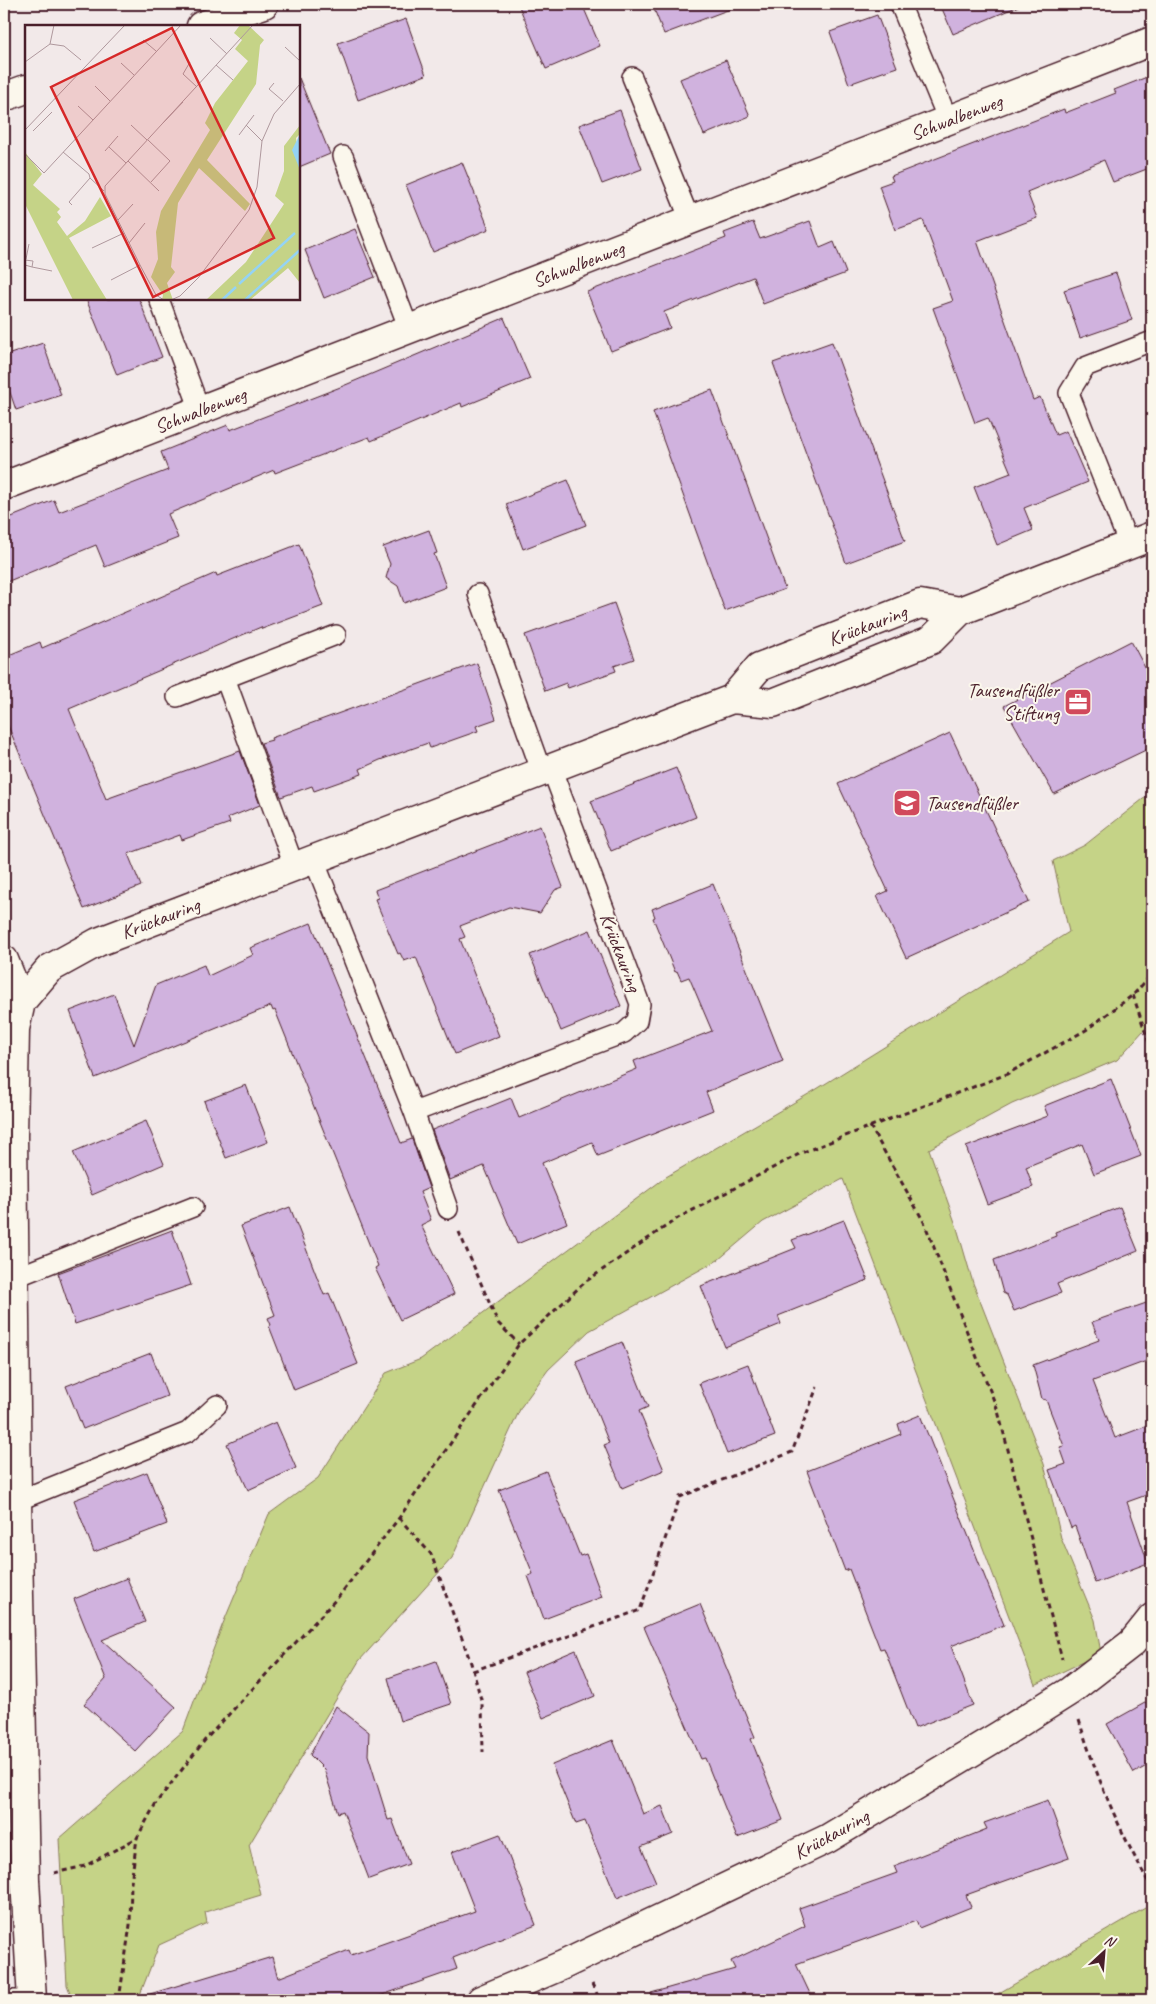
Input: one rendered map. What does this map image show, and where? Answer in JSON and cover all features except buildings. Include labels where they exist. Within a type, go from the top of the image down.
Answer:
[{"type":"street","points":[[205,25],[264,4]]},
{"type":"street","name":"Schwalbenweg","points":[[4,486],[1152,41]]},
{"type":"street","points":[[4,97],[25,89]]},
{"type":"street","name":"Krückauring","points":[[32,2000],[12,1713],[17,1501],[10,1398],[16,1277],[13,1136],[15,1029],[21,1002],[49,969],[98,942],[547,772],[732,699],[773,703],[932,640],[960,612],[1141,541]]},
{"type":"street","name":"Krückauring","points":[[732,699],[759,667],[920,604],[960,612]]},
{"type":"street","points":[[4,960],[21,1002]]},
{"type":"street","name":"Krückauring","points":[[481,2000],[563,1965],[827,1839],[1070,1691],[1132,1642],[1152,1618]]},
{"type":"lane","points":[[900,4],[948,120]]},
{"type":"lane","points":[[632,77],[690,220]]},
{"type":"lane","points":[[343,156],[409,329]]},
{"type":"lane","points":[[159,300],[200,410]]},
{"type":"lane","points":[[1141,541],[1069,393],[1085,367],[1152,341]]},
{"type":"lane","points":[[478,594],[547,772]]},
{"type":"lane","points":[[177,697],[336,635]]},
{"type":"lane","points":[[225,678],[414,1112],[448,1209]]},
{"type":"lane","name":"Krückauring","points":[[414,1112],[624,1033],[637,1021],[640,1004],[547,772]]},
{"type":"lane","points":[[16,1277],[193,1207]]},
{"type":"lane","points":[[17,1501],[188,1432],[217,1405]]},
{"type":"lane","points":[[4,2000],[32,2000]]},
{"type":"path","points":[[119,2000],[130,1925],[131,1883],[137,1838],[156,1803],[205,1740],[339,1596],[399,1518],[519,1344],[585,1282],[678,1218],[801,1153],[1007,1074],[1086,1030],[1134,994],[1152,974]]},
{"type":"path","points":[[1134,994],[1152,1052]]},
{"type":"path","points":[[870,1126],[924,1222],[998,1411],[1070,1691],[1088,1748],[1127,1846],[1152,1888]]},
{"type":"path","points":[[448,1209],[498,1322],[519,1344]]},
{"type":"path","points":[[473,1671],[640,1610],[680,1497],[792,1452],[817,1387]]},
{"type":"path","points":[[399,1518],[431,1554],[473,1671],[482,1703],[483,1752]]},
{"type":"path","points":[[25,1880],[85,1866],[137,1838]]},
{"type":"green space","points":[[1152,792],[1152,1021],[1117,1060],[1012,1104],[929,1149],[957,1228],[973,1283],[1044,1464],[1061,1538],[1095,1620],[1101,1653],[1035,1685],[843,1179],[763,1222],[718,1260],[589,1331],[548,1370],[521,1407],[452,1558],[359,1661],[249,1845],[261,1895],[205,1912],[207,1923],[159,1945],[138,2000],[73,2000],[67,1985],[59,1839],[183,1731],[222,1626],[269,1514],[318,1478],[386,1373],[421,1359],[666,1177],[812,1092],[1069,932],[1053,861],[1085,845]]},
{"type":"green space","points":[[1152,1904],[1152,2000],[987,2000]]},
{"type":"place","name":"Tausendfüßler Stiftung","points":[[1078,702]]},
{"type":"place","name":"Tausendfüßler","points":[[907,803]]}]
